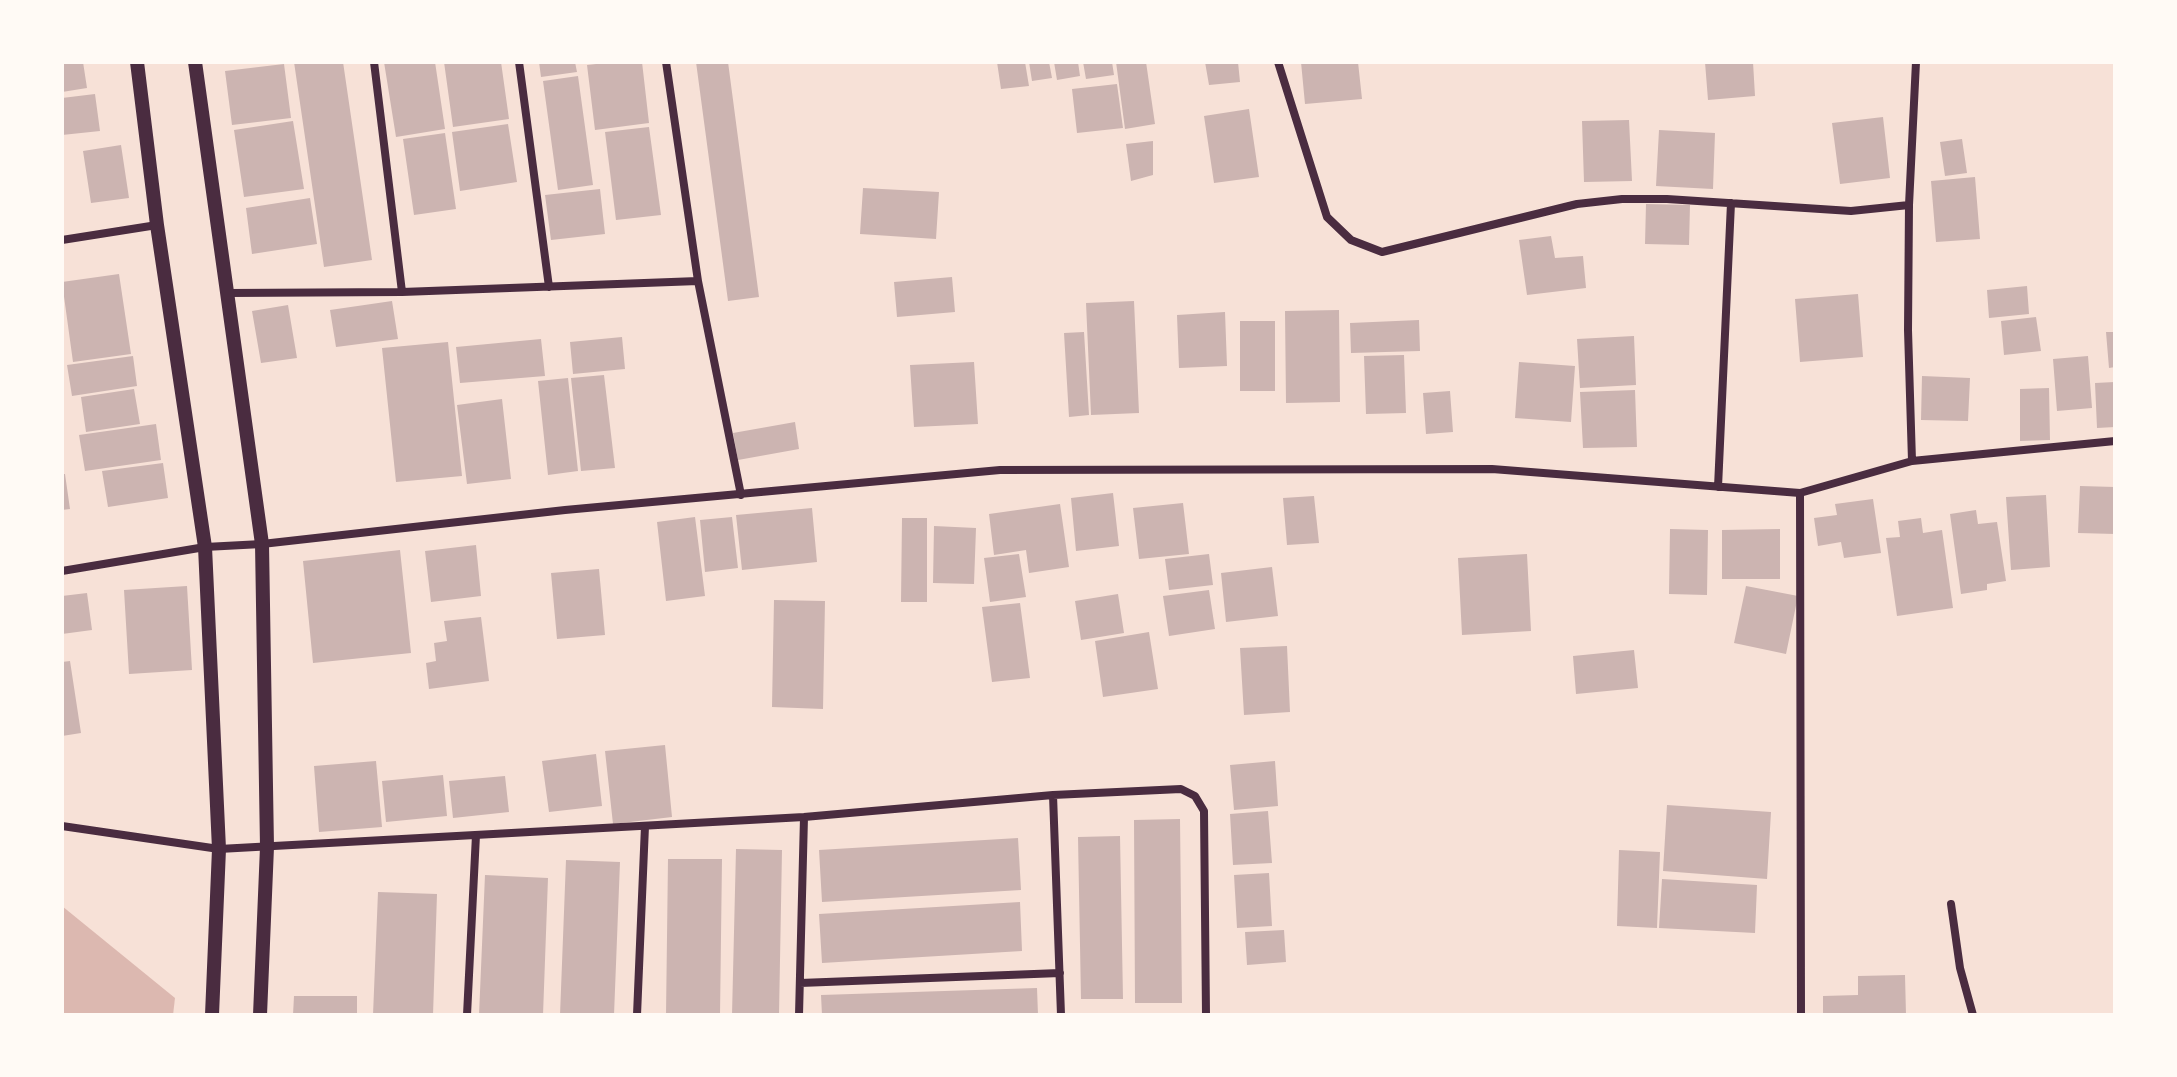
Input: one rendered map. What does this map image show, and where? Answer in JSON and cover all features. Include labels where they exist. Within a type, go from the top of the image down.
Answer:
[{"type":"street","points":[[137,62],[157,225],[205,547],[219,849],[212,1015]]},
{"type":"street","points":[[195,62],[262,544],[267,847],[260,1015]]},
{"type":"street","points":[[374,62],[402,292]]},
{"type":"street","points":[[519,62],[549,287]]},
{"type":"street","points":[[666,62],[698,281],[741,495]]},
{"type":"street","points":[[1278,62],[1327,217],[1351,240],[1382,252],[1577,204],[1622,199],[1851,211],[1909,205]]},
{"type":"street","points":[[1912,461],[1908,330],[1909,205],[1916,62]]},
{"type":"street","points":[[1718,487],[1731,203]]},
{"type":"street","points":[[62,240],[157,225]]},
{"type":"street","points":[[229,293],[402,292],[698,281]]},
{"type":"street","points":[[62,571],[205,547],[262,544],[565,510],[1000,470],[1492,469],[1800,493],[1912,461],[2115,441]]},
{"type":"street","points":[[1800,493],[1801,1015]]},
{"type":"street","points":[[62,826],[219,849],[804,817],[1053,795],[1181,789],[1195,796],[1204,811],[1206,1015]]},
{"type":"street","points":[[1053,795],[1061,1015]]},
{"type":"street","points":[[799,1015],[804,817]]},
{"type":"street","points":[[637,1015],[645,826]]},
{"type":"street","points":[[467,1015],[476,835]]},
{"type":"street","points":[[1951,904],[1960,968],[1973,1015]]},
{"type":"street","points":[[800,983],[1060,973]]},
{"type":"shaded area","points":[[62,906],[175,998],[173,1015],[62,1015]]},
{"type":"building","points":[[62,62],[83,62],[87,88],[62,92]]},
{"type":"building","points":[[294,62],[343,62],[372,260],[324,267]]},
{"type":"building","points":[[384,62],[435,62],[445,129],[396,137]]},
{"type":"building","points":[[444,62],[501,62],[509,119],[453,127]]},
{"type":"building","points":[[539,62],[575,62],[577,72],[541,77]]},
{"type":"building","points":[[642,62],[649,123],[595,130],[587,65]]},
{"type":"building","points":[[696,62],[728,62],[759,297],[728,301]]},
{"type":"building","points":[[997,62],[1025,62],[1029,86],[1001,89]]},
{"type":"building","points":[[1029,62],[1049,62],[1052,78],[1032,81]]},
{"type":"building","points":[[1054,62],[1078,62],[1080,76],[1057,80]]},
{"type":"building","points":[[1083,62],[1112,62],[1114,75],[1086,79]]},
{"type":"building","points":[[1116,62],[1146,62],[1155,124],[1125,129]]},
{"type":"building","points":[[1205,62],[1238,62],[1240,82],[1209,85]]},
{"type":"building","points":[[1301,62],[1358,62],[1362,99],[1305,104]]},
{"type":"building","points":[[1705,62],[1753,62],[1755,96],[1708,100]]},
{"type":"building","points":[[284,64],[291,118],[232,125],[225,71]]},
{"type":"building","points":[[578,76],[593,185],[558,190],[543,81]]},
{"type":"building","points":[[1117,84],[1123,128],[1077,133],[1072,89]]},
{"type":"building","points":[[95,94],[100,131],[62,135],[62,98]]},
{"type":"building","points":[[1249,109],[1259,177],[1214,183],[1204,116]]},
{"type":"building","points":[[1883,117],[1890,178],[1840,184],[1832,123]]},
{"type":"building","points":[[1629,120],[1632,181],[1584,182],[1582,121]]},
{"type":"building","points":[[293,121],[304,189],[244,197],[234,130]]},
{"type":"building","points":[[508,124],[517,182],[460,191],[452,132]]},
{"type":"building","points":[[649,127],[661,215],[616,220],[605,132]]},
{"type":"building","points":[[1659,130],[1715,133],[1713,189],[1656,186]]},
{"type":"building","points":[[445,133],[456,209],[414,215],[403,139]]},
{"type":"building","points":[[1962,139],[1967,173],[1945,176],[1940,142]]},
{"type":"building","points":[[1153,141],[1153,175],[1131,181],[1126,144]]},
{"type":"building","points":[[121,145],[129,198],[91,203],[83,151]]},
{"type":"building","points":[[1975,177],[1980,239],[1936,242],[1931,181]]},
{"type":"building","points":[[863,188],[939,192],[936,239],[860,234]]},
{"type":"building","points":[[600,189],[605,234],[551,240],[545,195]]},
{"type":"building","points":[[310,198],[317,244],[252,254],[246,208]]},
{"type":"building","points":[[1646,204],[1690,205],[1689,245],[1645,244]]},
{"type":"building","points":[[1551,236],[1555,258],[1583,256],[1586,288],[1527,295],[1519,240]]},
{"type":"building","points":[[119,274],[131,354],[73,362],[62,282]]},
{"type":"building","points":[[952,277],[955,312],[897,317],[894,282]]},
{"type":"building","points":[[2027,286],[2029,314],[1989,318],[1987,290]]},
{"type":"building","points":[[1858,294],[1863,357],[1800,362],[1795,299]]},
{"type":"building","points":[[392,301],[398,339],[336,347],[330,310]]},
{"type":"building","points":[[1134,301],[1139,413],[1091,415],[1086,303]]},
{"type":"building","points":[[288,305],[297,358],[261,363],[252,311]]},
{"type":"building","points":[[1339,310],[1340,402],[1286,403],[1285,311]]},
{"type":"building","points":[[1225,312],[1227,366],[1179,368],[1177,315]]},
{"type":"building","points":[[2036,317],[2041,351],[2004,355],[2001,321]]},
{"type":"building","points":[[1419,320],[1420,351],[1351,353],[1350,323]]},
{"type":"building","points":[[1240,321],[1275,321],[1275,391],[1240,391]]},
{"type":"building","points":[[1084,332],[1089,415],[1069,417],[1064,333]]},
{"type":"building","points":[[2106,332],[2115,332],[2115,367],[2109,368]]},
{"type":"building","points":[[1634,336],[1636,385],[1580,388],[1577,339]]},
{"type":"building","points":[[622,337],[625,369],[573,374],[570,342]]},
{"type":"building","points":[[541,339],[545,376],[460,383],[456,347]]},
{"type":"building","points":[[448,342],[462,476],[396,482],[382,348]]},
{"type":"building","points":[[1404,355],[1406,413],[1366,414],[1364,356]]},
{"type":"building","points":[[133,356],[137,386],[72,396],[67,365]]},
{"type":"building","points":[[2088,356],[2092,408],[2057,411],[2053,359]]},
{"type":"building","points":[[974,362],[978,424],[914,427],[910,365]]},
{"type":"building","points":[[1519,362],[1575,366],[1571,422],[1515,418]]},
{"type":"building","points":[[604,375],[615,468],[581,471],[571,378]]},
{"type":"building","points":[[1922,376],[1970,378],[1968,421],[1921,420]]},
{"type":"building","points":[[568,378],[578,471],[548,475],[538,381]]},
{"type":"building","points":[[2115,382],[2115,427],[2097,428],[2095,383]]},
{"type":"building","points":[[2049,388],[2050,440],[2020,441],[2020,389]]},
{"type":"building","points":[[134,389],[140,424],[86,432],[81,397]]},
{"type":"building","points":[[1635,390],[1637,447],[1583,448],[1580,392]]},
{"type":"building","points":[[1450,391],[1453,432],[1426,434],[1423,393]]},
{"type":"building","points":[[502,399],[511,479],[467,484],[457,405]]},
{"type":"building","points":[[795,422],[799,449],[738,460],[733,433]]},
{"type":"building","points":[[156,424],[161,460],[85,471],[79,435]]},
{"type":"building","points":[[163,463],[168,498],[108,507],[102,471]]},
{"type":"building","points":[[62,474],[65,474],[70,509],[62,510]]},
{"type":"building","points":[[2080,486],[2115,487],[2115,534],[2078,533]]},
{"type":"building","points":[[1113,493],[1119,546],[1076,551],[1071,498]]},
{"type":"building","points":[[2046,495],[2050,567],[2011,570],[2006,497]]},
{"type":"building","points":[[1314,496],[1319,543],[1287,545],[1283,498]]},
{"type":"building","points":[[1873,499],[1881,553],[1844,558],[1841,542],[1818,546],[1814,518],[1837,515],[1835,504]]},
{"type":"building","points":[[1183,503],[1189,554],[1139,559],[1133,508]]},
{"type":"building","points":[[1060,504],[1069,567],[1029,573],[1026,550],[994,555],[989,514]]},
{"type":"building","points":[[812,508],[817,562],[742,570],[736,515]]},
{"type":"building","points":[[1976,510],[1978,524],[1997,522],[2006,581],[1987,584],[1987,590],[1961,594],[1950,514]]},
{"type":"building","points":[[695,517],[705,596],[666,601],[657,522]]},
{"type":"building","points":[[732,517],[738,568],[705,572],[700,520]]},
{"type":"building","points":[[902,518],[927,518],[927,602],[901,602]]},
{"type":"building","points":[[1921,518],[1923,533],[1942,530],[1953,608],[1897,616],[1886,538],[1900,537],[1898,521]]},
{"type":"building","points":[[934,526],[976,528],[974,584],[933,583]]},
{"type":"building","points":[[1670,529],[1708,530],[1707,595],[1669,594]]},
{"type":"building","points":[[1780,529],[1780,579],[1722,579],[1722,530]]},
{"type":"building","points":[[476,545],[481,596],[431,602],[425,551]]},
{"type":"building","points":[[400,550],[411,653],[313,663],[303,561]]},
{"type":"building","points":[[1019,554],[1026,597],[990,602],[984,558]]},
{"type":"building","points":[[1209,554],[1213,585],[1169,590],[1165,559]]},
{"type":"building","points":[[1527,554],[1531,631],[1462,635],[1458,558]]},
{"type":"building","points":[[1272,567],[1278,616],[1226,622],[1221,573]]},
{"type":"building","points":[[599,569],[605,635],[557,639],[551,573]]},
{"type":"building","points":[[187,586],[192,670],[129,674],[124,590]]},
{"type":"building","points":[[1746,586],[1798,596],[1786,654],[1734,643]]},
{"type":"building","points":[[1209,590],[1215,629],[1169,636],[1163,596]]},
{"type":"building","points":[[87,593],[92,630],[62,634],[62,596]]},
{"type":"building","points":[[1118,594],[1124,633],[1081,640],[1075,601]]},
{"type":"building","points":[[774,600],[825,601],[823,709],[772,707]]},
{"type":"building","points":[[1020,603],[1030,678],[992,682],[982,607]]},
{"type":"building","points":[[481,617],[489,681],[429,689],[426,663],[436,661],[434,643],[447,641],[444,621]]},
{"type":"building","points":[[1149,632],[1158,689],[1103,697],[1095,641]]},
{"type":"building","points":[[1287,646],[1290,712],[1244,715],[1240,648]]},
{"type":"building","points":[[1634,650],[1638,688],[1576,694],[1573,656]]},
{"type":"building","points":[[70,661],[81,733],[62,736],[62,662]]},
{"type":"building","points":[[665,745],[672,817],[613,824],[605,751]]},
{"type":"building","points":[[596,754],[602,806],[549,812],[542,761]]},
{"type":"building","points":[[376,761],[382,827],[319,832],[314,766]]},
{"type":"building","points":[[1275,761],[1278,806],[1234,810],[1230,765]]},
{"type":"building","points":[[443,775],[447,816],[386,822],[382,781]]},
{"type":"building","points":[[505,776],[509,812],[453,818],[449,781]]},
{"type":"building","points":[[1667,805],[1771,812],[1767,879],[1663,871]]},
{"type":"building","points":[[1268,811],[1272,863],[1233,865],[1230,814]]},
{"type":"building","points":[[1180,819],[1182,1003],[1135,1003],[1134,820]]},
{"type":"building","points":[[1120,836],[1123,999],[1081,999],[1078,837]]},
{"type":"building","points":[[1018,838],[1021,890],[822,902],[819,850]]},
{"type":"building","points":[[736,849],[782,850],[779,1015],[732,1015]]},
{"type":"building","points":[[1619,850],[1660,852],[1657,928],[1617,926]]},
{"type":"building","points":[[668,859],[722,859],[720,1015],[666,1015]]},
{"type":"building","points":[[566,860],[620,862],[614,1015],[560,1015]]},
{"type":"building","points":[[1269,873],[1272,926],[1237,928],[1234,875]]},
{"type":"building","points":[[485,875],[548,878],[543,1015],[479,1015]]},
{"type":"building","points":[[1662,879],[1757,885],[1755,933],[1659,928]]},
{"type":"building","points":[[378,892],[437,894],[433,1015],[373,1015]]},
{"type":"building","points":[[1020,902],[1022,951],[822,963],[819,914]]},
{"type":"building","points":[[1284,930],[1286,962],[1247,965],[1245,932]]},
{"type":"building","points":[[1905,975],[1906,1015],[1823,1015],[1823,996],[1858,995],[1858,976]]},
{"type":"building","points":[[1037,988],[1038,1015],[822,1015],[821,995]]},
{"type":"building","points":[[294,996],[357,996],[357,1015],[293,1015]]}]
